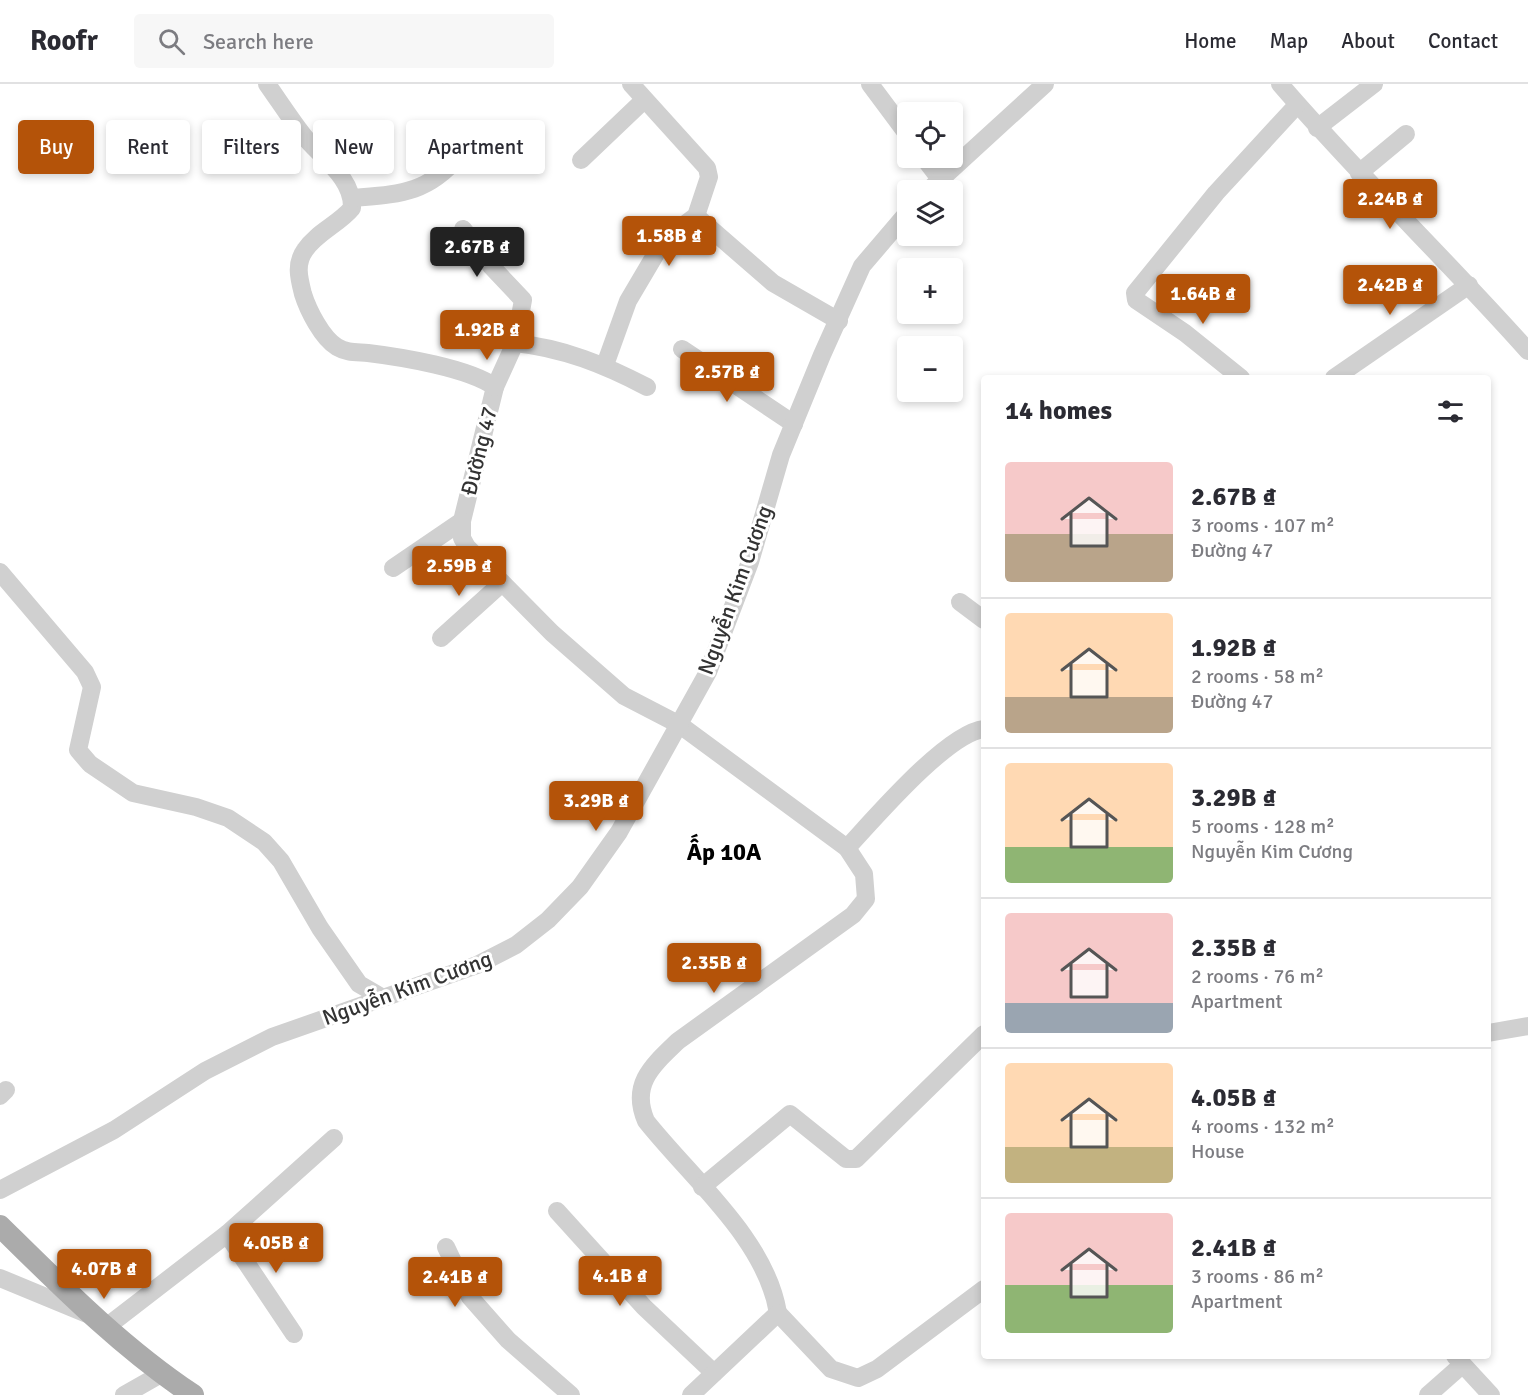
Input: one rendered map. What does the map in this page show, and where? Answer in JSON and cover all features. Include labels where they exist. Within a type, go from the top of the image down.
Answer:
[{"type":"main road","points":[[0,1226],[98,1322],[161,1374],[193,1395]]},
{"type":"street","points":[[267,84],[304,136],[344,180],[352,198],[405,193],[424,187],[443,174]]},
{"type":"street","points":[[605,365],[628,301],[664,240],[696,216],[710,172],[631,84]]},
{"type":"street","points":[[870,84],[897,120]]},
{"type":"street","points":[[939,180],[1045,84]]},
{"type":"street","points":[[1280,84],[1317,128],[1469,285],[1528,351]]},
{"type":"street","points":[[1317,128],[1374,84]]},
{"type":"street","points":[[580,159],[644,100]]},
{"type":"street","points":[[1237,375],[1185,333],[1136,300],[1135,293],[1216,193],[1297,105]]},
{"type":"street","points":[[1359,173],[1406,134]]},
{"type":"street","name":"Đường 47","points":[[352,198],[352,208],[317,236],[304,251],[298,265],[306,303],[326,337],[335,346],[349,352],[367,353],[470,374],[495,387],[462,521],[462,538],[467,547],[552,633],[624,696],[680,725],[847,848]]},
{"type":"street","points":[[696,216],[773,283],[839,321]]},
{"type":"street","name":"Nguyễn Kim Cương","points":[[0,1190],[114,1130],[205,1071],[272,1038],[477,965],[516,945],[548,920],[580,887],[619,832],[680,725],[724,635],[750,562],[781,455],[794,424],[862,267],[897,225]]},
{"type":"street","points":[[463,229],[491,266],[523,300],[515,343],[495,387]]},
{"type":"street","points":[[1339,375],[1469,285]]},
{"type":"street","points":[[515,343],[548,347],[605,365],[648,387]]},
{"type":"street","points":[[682,349],[794,424]]},
{"type":"street","points":[[393,568],[462,521]]},
{"type":"street","points":[[0,572],[85,672],[92,687],[78,750],[90,764],[133,793],[196,807],[228,818],[264,842],[281,861],[320,928],[359,984],[383,998]]},
{"type":"street","points":[[441,638],[502,583]]},
{"type":"street","points":[[960,602],[981,618]]},
{"type":"street","points":[[981,730],[973,731],[924,767],[847,848],[864,874],[866,899],[853,915],[678,1041],[655,1064],[641,1087],[639,1104],[646,1121],[758,1255],[776,1297],[778,1313],[831,1369],[858,1378],[877,1369],[981,1291]]},
{"type":"street","points":[[1491,1032],[1528,1026]]},
{"type":"street","points":[[702,1187],[790,1114],[846,1159],[856,1159],[981,1037]]},
{"type":"street","points":[[0,1278],[98,1322],[227,1234],[334,1138]]},
{"type":"street","points":[[557,1211],[644,1307],[714,1373]]},
{"type":"street","points":[[227,1234],[294,1334]]},
{"type":"street","points":[[446,1247],[470,1297],[508,1340],[570,1395]]},
{"type":"street","points":[[691,1395],[778,1313]]},
{"type":"street","points":[[1428,1395],[1459,1361],[1491,1395]]},
{"type":"street","points":[[124,1395],[161,1374]]},
{"type":"district","name":"Ấp 10A","points":[[724,852]]}]
